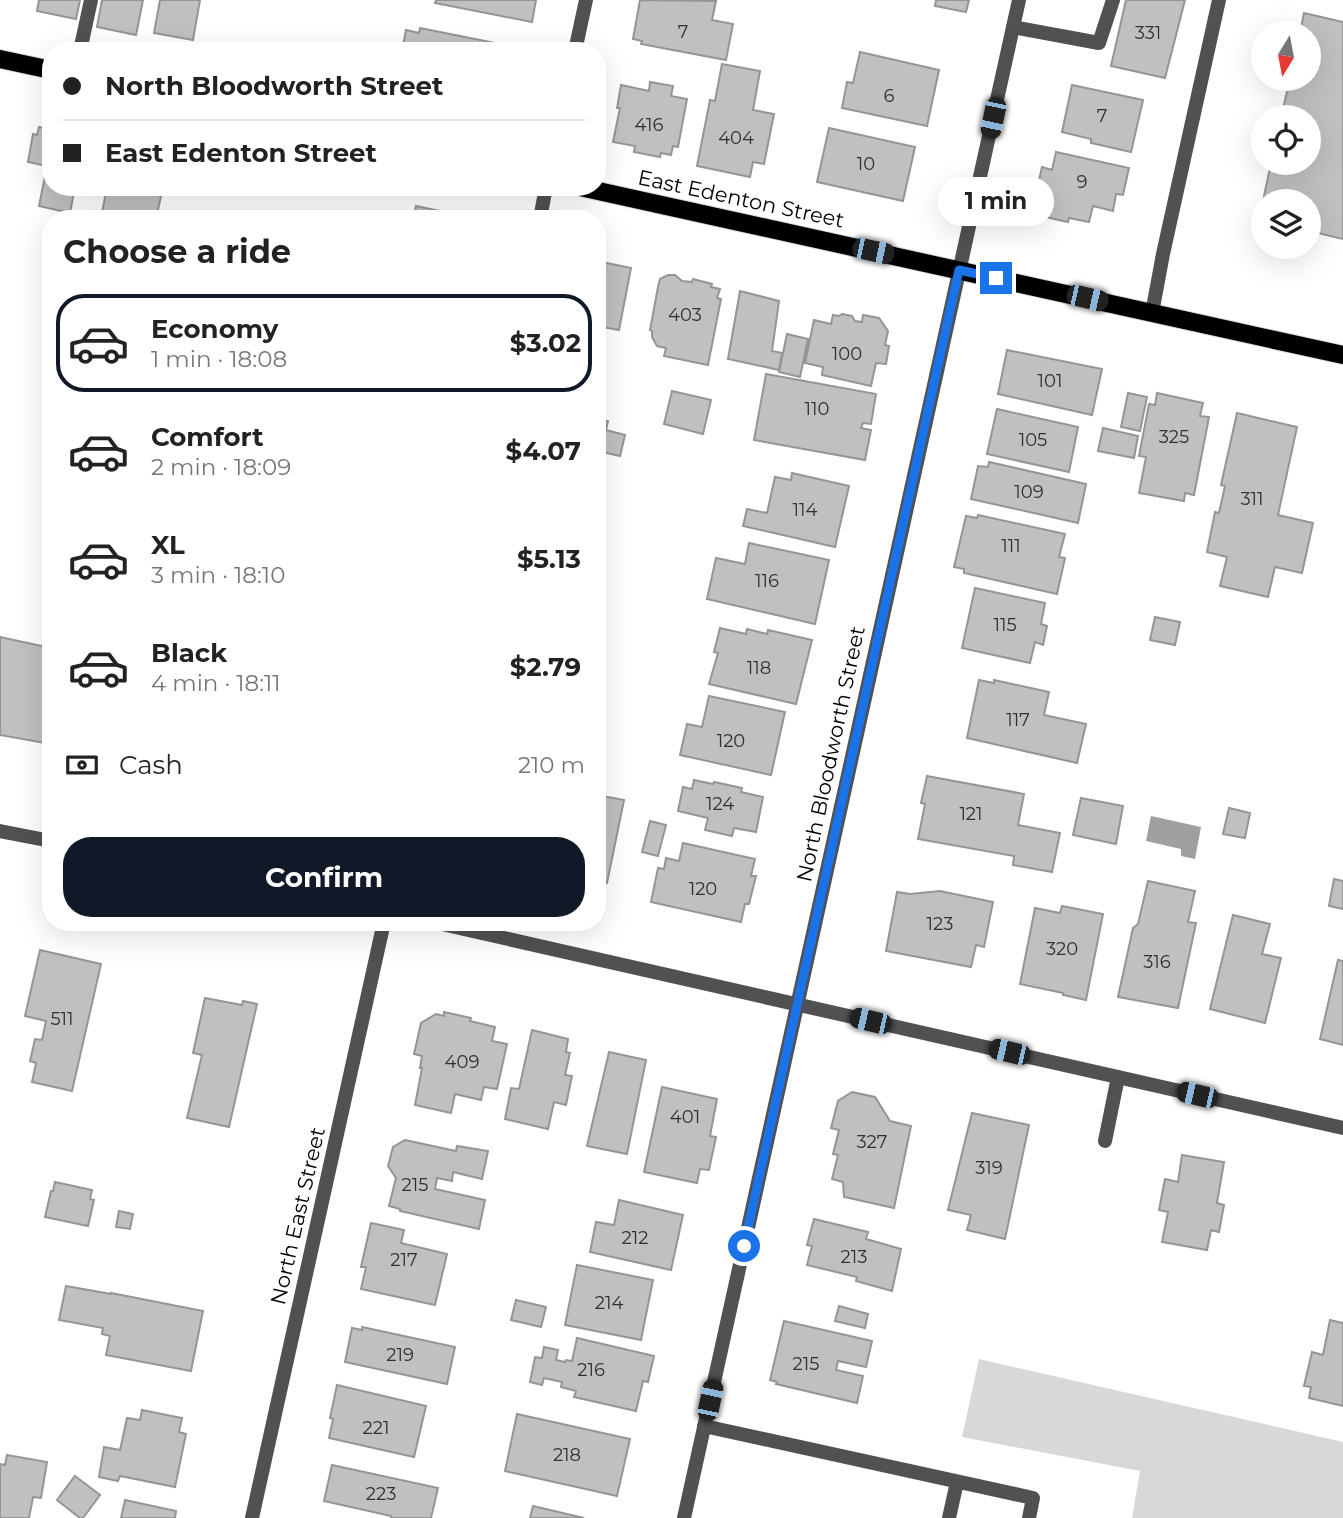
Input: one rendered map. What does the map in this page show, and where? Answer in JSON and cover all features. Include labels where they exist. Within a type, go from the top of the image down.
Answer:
[{"type":"main road","points":[[0,59],[42,68]]},
{"type":"main road","name":"East Edenton Street","points":[[606,193],[1343,355]]},
{"type":"street","points":[[82,42],[91,0]]},
{"type":"street","points":[[577,42],[586,0]]},
{"type":"street","name":"North Bloodworth Street","points":[[684,1518],[1019,0]]},
{"type":"street","points":[[1013,27],[1099,43],[1113,0]]},
{"type":"street","points":[[1152,313],[1219,0]]},
{"type":"street","points":[[0,831],[42,839]]},
{"type":"street","name":"North East Street","points":[[252,1518],[382,931]]},
{"type":"street","points":[[473,931],[1343,1128]]},
{"type":"street","points":[[1105,1141],[1118,1077]]},
{"type":"street","points":[[704,1426],[1033,1499],[1028,1518]]},
{"type":"street","points":[[949,1518],[957,1482]]},
{"type":"shaded area","points":[[1151,816],[1201,827],[1195,859],[1181,856],[1181,849],[1146,841]]},
{"type":"shaded area","points":[[979,1359],[1343,1442],[1343,1518],[1132,1518],[1140,1471],[962,1437]]},
{"type":"building","points":[[39,0],[80,0],[76,19],[37,11]]},
{"type":"building","points":[[102,0],[143,0],[136,35],[97,27]]},
{"type":"building","points":[[160,0],[200,0],[193,40],[154,33]]},
{"type":"building","points":[[436,0],[536,0],[532,22],[435,3]]},
{"type":"building","points":[[640,0],[716,1],[712,20],[733,24],[726,60],[641,44],[642,41],[633,39]]},
{"type":"building","points":[[936,0],[969,0],[966,12],[935,6]]},
{"type":"building","points":[[1126,0],[1185,0],[1165,78],[1111,66]]},
{"type":"building","points":[[1304,13],[1343,22],[1343,239],[1321,234],[1321,189],[1266,189],[1268,175],[1321,175],[1321,105],[1284,105],[1287,91],[1321,91],[1321,21],[1302,21]]},
{"type":"building","points":[[420,28],[490,42],[404,42],[406,30],[419,33]]},
{"type":"building","points":[[860,52],[939,70],[927,126],[842,108],[847,82],[853,83]]},
{"type":"building","points":[[722,64],[760,71],[753,110],[774,114],[764,164],[753,162],[750,177],[697,166],[710,100],[715,101]]},
{"type":"building","points":[[650,82],[673,86],[671,96],[687,99],[678,147],[673,146],[671,155],[661,153],[660,157],[634,152],[635,146],[613,142],[620,108],[617,108],[621,85],[649,91]]},
{"type":"building","points":[[1072,85],[1143,100],[1131,152],[1091,143],[1091,139],[1062,132]]},
{"type":"building","points":[[39,127],[42,128],[42,165],[28,162],[33,134],[37,135]]},
{"type":"building","points":[[829,128],[915,147],[903,201],[817,182]]},
{"type":"building","points":[[1056,152],[1129,168],[1123,195],[1116,194],[1113,211],[1093,206],[1089,222],[1069,218],[1068,222],[1036,215],[1041,195],[1036,193],[1042,167],[1052,170]]},
{"type":"building","points":[[42,191],[42,196],[73,196],[71,210],[39,206]]},
{"type":"building","points":[[105,196],[161,196],[158,210],[103,210]]},
{"type":"building","points":[[416,206],[435,210],[415,210]]},
{"type":"building","points":[[606,263],[631,268],[619,330],[606,328]]},
{"type":"building","points":[[675,275],[682,281],[692,282],[693,279],[712,284],[711,287],[720,289],[717,298],[721,299],[708,365],[664,356],[666,348],[657,346],[652,337],[650,330],[660,279]]},
{"type":"building","points":[[740,291],[779,301],[772,351],[782,353],[779,370],[728,359]]},
{"type":"building","points":[[842,314],[862,322],[863,315],[879,318],[888,331],[885,345],[889,346],[886,364],[876,363],[871,386],[822,375],[823,367],[805,363],[814,320],[831,324],[833,315]]},
{"type":"building","points":[[787,334],[808,339],[800,377],[779,372]]},
{"type":"building","points":[[1007,350],[1102,369],[1092,415],[998,394]]},
{"type":"building","points":[[766,374],[876,394],[871,424],[863,423],[861,428],[871,430],[865,460],[754,440]]},
{"type":"building","points":[[672,391],[711,400],[703,434],[664,424]]},
{"type":"building","points":[[1128,393],[1147,397],[1140,431],[1121,427]]},
{"type":"building","points":[[1157,393],[1203,403],[1200,416],[1209,417],[1194,495],[1185,493],[1184,501],[1139,493],[1146,457],[1139,456],[1149,404],[1155,405]]},
{"type":"building","points":[[997,409],[1078,427],[1069,472],[987,454]]},
{"type":"building","points":[[1237,413],[1297,427],[1278,515],[1313,523],[1302,573],[1275,567],[1268,597],[1220,586],[1227,557],[1207,552],[1215,512],[1219,513],[1225,486],[1221,485]]},
{"type":"building","points":[[1103,428],[1138,436],[1134,458],[1098,451]]},
{"type":"building","points":[[606,430],[625,435],[620,456],[606,453]]},
{"type":"building","points":[[989,462],[1086,484],[1078,523],[971,499],[978,466],[988,467]]},
{"type":"building","points":[[792,473],[849,486],[835,547],[743,526],[747,509],[767,513],[775,477],[791,480]]},
{"type":"building","points":[[978,515],[1065,534],[1059,557],[1065,558],[1057,594],[964,573],[964,569],[954,567],[966,516],[977,518]]},
{"type":"building","points":[[749,543],[829,560],[815,624],[707,599],[716,558],[745,564]]},
{"type":"building","points":[[975,588],[1045,603],[1041,624],[1047,626],[1043,645],[1035,642],[1030,663],[962,648]]},
{"type":"building","points":[[1155,617],[1180,622],[1175,645],[1150,640]]},
{"type":"building","points":[[720,628],[746,634],[747,629],[767,634],[768,630],[812,640],[796,704],[709,684],[718,653],[714,652]]},
{"type":"building","points":[[0,637],[42,646],[42,742],[0,735]]},
{"type":"building","points":[[979,680],[994,683],[994,680],[1049,692],[1044,715],[1086,724],[1077,763],[967,738]]},
{"type":"building","points":[[709,696],[785,712],[771,775],[680,755],[687,724],[702,727]]},
{"type":"building","points":[[927,776],[1024,794],[1018,825],[1060,833],[1052,872],[1013,865],[1014,856],[918,839],[925,804],[921,803]]},
{"type":"building","points":[[694,780],[742,788],[741,792],[763,797],[756,832],[734,828],[732,836],[705,830],[708,818],[678,811],[683,787],[692,789]]},
{"type":"building","points":[[606,797],[624,800],[606,883]]},
{"type":"building","points":[[1081,798],[1123,806],[1116,844],[1073,835]]},
{"type":"building","points":[[1229,808],[1250,813],[1245,838],[1223,834]]},
{"type":"building","points":[[650,821],[666,825],[658,856],[642,852]]},
{"type":"building","points":[[683,843],[755,859],[751,876],[756,876],[741,922],[651,902],[658,868],[664,869],[666,858],[679,861]]},
{"type":"building","points":[[1334,879],[1343,881],[1343,909],[1329,906]]},
{"type":"building","points":[[1148,881],[1195,891],[1188,922],[1196,923],[1178,1008],[1118,997],[1133,928],[1138,924]]},
{"type":"building","points":[[940,891],[993,902],[984,947],[976,945],[971,967],[886,951],[897,892],[910,894]]},
{"type":"building","points":[[1062,906],[1103,914],[1086,1000],[1020,984],[1035,908],[1060,913]]},
{"type":"building","points":[[1233,915],[1270,924],[1262,954],[1281,958],[1265,1023],[1210,1009]]},
{"type":"building","points":[[40,950],[101,964],[72,1091],[32,1082],[36,1063],[30,1061],[35,1039],[42,1040],[46,1021],[25,1016]]},
{"type":"building","points":[[1338,960],[1343,961],[1343,1045],[1320,1039]]},
{"type":"building","points":[[205,998],[242,1005],[243,1001],[257,1004],[229,1127],[187,1118],[202,1055],[193,1053]]},
{"type":"building","points":[[444,1012],[495,1027],[492,1041],[507,1044],[497,1089],[484,1087],[481,1100],[455,1094],[451,1113],[415,1105],[422,1056],[414,1054],[421,1023],[436,1014],[444,1016]]},
{"type":"building","points":[[532,1030],[568,1039],[566,1052],[570,1053],[565,1075],[572,1076],[566,1105],[554,1102],[548,1129],[505,1119],[511,1088],[519,1089]]},
{"type":"building","points":[[609,1052],[646,1060],[627,1154],[587,1146]]},
{"type":"building","points":[[662,1087],[717,1099],[710,1136],[716,1137],[709,1170],[700,1169],[697,1183],[644,1172]]},
{"type":"building","points":[[852,1092],[875,1097],[890,1121],[911,1126],[894,1208],[844,1197],[843,1182],[832,1179],[838,1155],[833,1154],[839,1130],[831,1128],[838,1101]]},
{"type":"building","points":[[972,1113],[1029,1125],[1005,1239],[967,1230],[971,1215],[948,1210]]},
{"type":"building","points":[[405,1140],[456,1151],[457,1146],[488,1151],[482,1179],[453,1172],[452,1181],[437,1178],[435,1189],[485,1200],[479,1229],[400,1211],[389,1206],[396,1178],[388,1166],[393,1147]]},
{"type":"building","points":[[1182,1155],[1224,1162],[1217,1203],[1224,1205],[1219,1232],[1211,1230],[1207,1250],[1162,1242],[1168,1212],[1159,1210],[1165,1179],[1178,1182]]},
{"type":"building","points":[[55,1182],[92,1190],[90,1199],[94,1200],[88,1226],[45,1217]]},
{"type":"building","points":[[619,1200],[683,1215],[671,1270],[590,1252],[596,1222],[614,1225]]},
{"type":"building","points":[[119,1211],[133,1214],[130,1229],[116,1227]]},
{"type":"building","points":[[814,1219],[868,1232],[866,1239],[901,1249],[892,1291],[856,1281],[857,1277],[807,1265],[812,1246],[807,1245]]},
{"type":"building","points":[[371,1223],[404,1230],[401,1243],[447,1254],[435,1305],[361,1289],[366,1267],[361,1267]]},
{"type":"building","points":[[577,1265],[653,1280],[641,1340],[565,1325]]},
{"type":"building","points":[[66,1286],[203,1311],[191,1371],[106,1355],[110,1336],[102,1334],[103,1328],[59,1320]]},
{"type":"building","points":[[516,1300],[546,1307],[541,1327],[511,1320]]},
{"type":"building","points":[[839,1306],[868,1314],[865,1328],[835,1321]]},
{"type":"building","points":[[1330,1320],[1343,1323],[1343,1406],[1309,1398],[1311,1387],[1304,1386],[1312,1352],[1323,1355]]},
{"type":"building","points":[[784,1321],[872,1341],[866,1367],[838,1361],[836,1370],[863,1376],[857,1403],[776,1384],[777,1382],[770,1380]]},
{"type":"building","points":[[362,1327],[455,1347],[447,1384],[345,1362],[352,1328],[362,1330]]},
{"type":"building","points":[[577,1338],[654,1356],[648,1382],[643,1381],[636,1411],[574,1397],[576,1391],[561,1387],[562,1382],[544,1378],[542,1385],[530,1382],[535,1357],[542,1358],[544,1347],[558,1350],[556,1360],[572,1361]]},
{"type":"building","points":[[337,1385],[426,1406],[414,1457],[329,1438]]},
{"type":"building","points":[[142,1410],[182,1418],[179,1432],[186,1434],[175,1487],[120,1476],[118,1481],[99,1477],[104,1447],[120,1450],[127,1418],[140,1420]]},
{"type":"building","points":[[517,1414],[630,1439],[617,1496],[505,1471]]},
{"type":"building","points":[[7,1455],[47,1462],[41,1498],[33,1497],[29,1518],[0,1518],[0,1464],[5,1465]]},
{"type":"building","points":[[332,1465],[438,1488],[431,1518],[391,1518],[324,1501]]},
{"type":"building","points":[[75,1476],[100,1495],[83,1518],[57,1500]]},
{"type":"building","points":[[125,1500],[176,1511],[175,1518],[121,1518]]},
{"type":"building","points":[[533,1506],[584,1518],[530,1518]]},
{"type":"route","points":[[744,1246],[959,270],[996,278]]}]
